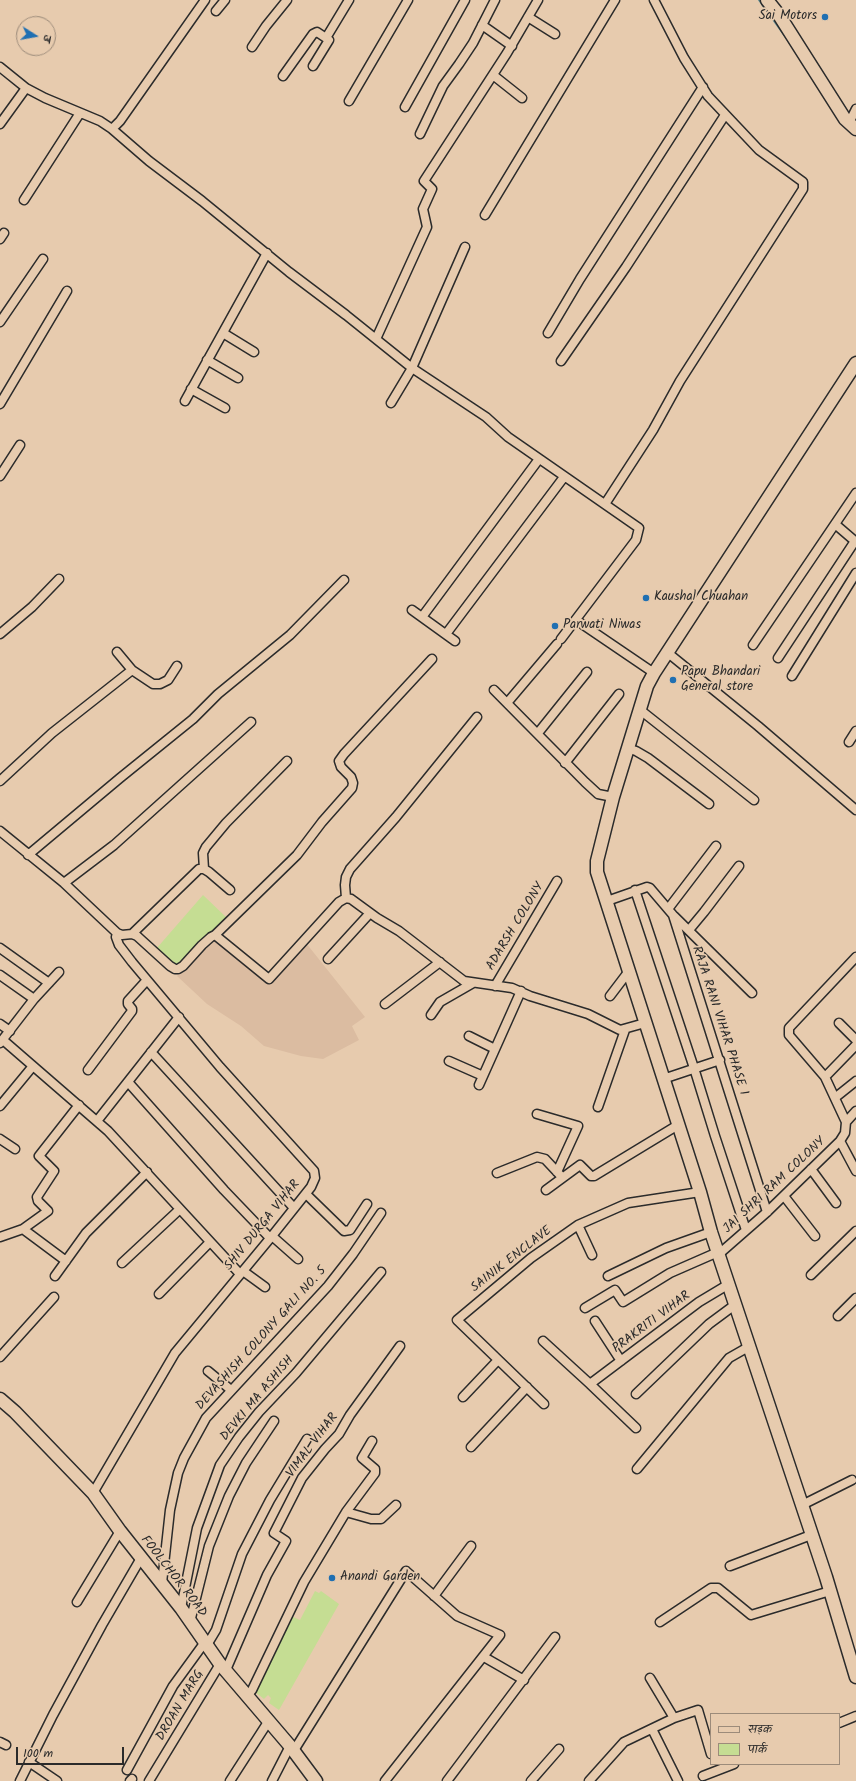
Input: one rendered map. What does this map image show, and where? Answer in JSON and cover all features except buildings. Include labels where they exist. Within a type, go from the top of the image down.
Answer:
[{"type":"street","points":[[112,129],[120,121],[205,0]]},
{"type":"street","points":[[216,11],[225,0]]},
{"type":"street","points":[[252,47],[266,26],[287,0]]},
{"type":"street","points":[[326,38],[349,0]]},
{"type":"street","points":[[349,101],[408,0]]},
{"type":"street","points":[[405,107],[465,0]]},
{"type":"street","points":[[420,134],[443,86],[459,64],[495,0]]},
{"type":"street","points":[[376,339],[427,227],[423,209],[432,189],[424,181],[512,46],[538,0]]},
{"type":"street","points":[[484,214],[614,0]]},
{"type":"street","points":[[605,504],[653,430],[684,374],[803,189],[803,182],[759,150],[708,96],[684,58],[654,0]]},
{"type":"street","points":[[770,1],[845,119],[853,126]]},
{"type":"street","points":[[528,17],[555,34]]},
{"type":"street","points":[[482,25],[512,46]]},
{"type":"street","points":[[283,76],[313,34],[317,32],[329,40],[313,66]]},
{"type":"street","points":[[0,67],[26,88],[45,98],[100,121],[112,129],[149,161],[202,201],[412,368],[486,417],[508,437],[639,528],[639,534],[636,540],[576,620],[507,702]]},
{"type":"street","points":[[492,75],[522,98]]},
{"type":"street","points":[[548,333],[703,87]]},
{"type":"street","points":[[0,124],[26,88]]},
{"type":"street","points":[[853,126],[856,109]]},
{"type":"street","points":[[24,200],[80,113]]},
{"type":"street","points":[[561,360],[626,267],[725,115]]},
{"type":"street","points":[[391,402],[412,368],[466,247]]},
{"type":"street","points":[[185,401],[266,253]]},
{"type":"street","points":[[0,322],[43,259]]},
{"type":"street","points":[[0,404],[67,291]]},
{"type":"street","points":[[223,333],[254,352]]},
{"type":"street","points":[[207,360],[238,378]]},
{"type":"street","points":[[855,1669],[750,1346],[711,1232],[700,1192],[662,1079],[607,901],[596,872],[609,796],[627,748],[647,686],[856,363]]},
{"type":"street","points":[[191,389],[225,408]]},
{"type":"street","points":[[0,476],[20,445]]},
{"type":"street","points":[[422,617],[539,459]]},
{"type":"street","points":[[446,634],[564,477]]},
{"type":"street","points":[[753,645],[835,524],[855,498]]},
{"type":"street","points":[[778,658],[856,541],[835,524]]},
{"type":"street","points":[[792,676],[856,573]]},
{"type":"street","points":[[0,634],[32,607],[58,579]]},
{"type":"street","points":[[28,854],[193,719],[218,694],[290,635],[344,580]]},
{"type":"street","points":[[412,610],[455,640]]},
{"type":"street","points":[[576,620],[654,673]]},
{"type":"street","points":[[117,652],[132,670],[153,684],[160,684],[168,680],[177,666]]},
{"type":"street","points":[[668,653],[758,726],[856,810]]},
{"type":"street","points":[[0,831],[64,883],[117,933],[122,935],[132,934],[137,936],[170,966],[178,969],[183,966],[206,941],[215,935],[297,854],[322,822],[352,788],[353,782],[341,767],[340,761],[344,754],[432,659]]},
{"type":"street","points":[[0,781],[52,733],[132,670]]},
{"type":"street","points":[[538,732],[587,672]]},
{"type":"street","points":[[494,690],[538,732],[565,763],[598,794],[609,796]]},
{"type":"street","points":[[565,763],[619,694]]},
{"type":"street","points":[[639,709],[754,800]]},
{"type":"street","points":[[346,898],[346,877],[350,869],[396,817],[477,717]]},
{"type":"street","points":[[64,883],[114,845],[251,722]]},
{"type":"street","points":[[849,742],[856,731]]},
{"type":"street","points":[[627,748],[648,758],[709,804]]},
{"type":"street","points":[[204,869],[203,853],[206,847],[226,823],[287,761]]},
{"type":"street","points":[[716,846],[671,912],[752,993]]},
{"type":"street","points":[[689,930],[739,866]]},
{"type":"street","points":[[132,934],[199,869],[204,869],[230,890]]},
{"type":"street","name":"ADARSH COLONY","points":[[495,986],[557,881]]},
{"type":"street","name":"RAJA RANI VIHAR PHASE 1","points":[[607,901],[647,887],[650,888],[671,912],[720,1060],[767,1212]]},
{"type":"street","points":[[635,890],[746,1230]]},
{"type":"street","points":[[215,935],[269,980],[339,902],[346,898],[351,899],[399,931],[464,981],[512,988],[546,1002],[583,1012],[615,1029],[625,1030],[645,1023]]},
{"type":"street","points":[[328,959],[370,913]]},
{"type":"street","name":"SHIV DURGA VIHAR","points":[[93,1493],[175,1353],[306,1194],[315,1178],[314,1171],[220,1067],[147,980],[119,945],[116,937],[117,933]]},
{"type":"street","points":[[0,948],[49,983]]},
{"type":"street","points":[[840,1141],[845,1132],[846,1122],[836,1097],[825,1077],[789,1035],[789,1028],[856,957]]},
{"type":"street","points":[[385,1004],[440,962]]},
{"type":"street","points":[[610,996],[629,971]]},
{"type":"street","points":[[59,972],[34,999],[2,1042],[33,1066],[97,1121],[147,1172],[210,1242],[242,1273],[265,1287]]},
{"type":"street","points":[[0,975],[34,999]]},
{"type":"street","points":[[88,1070],[132,1011],[128,1001],[147,980]]},
{"type":"street","points":[[431,1015],[440,1002],[473,983]]},
{"type":"street","points":[[479,1084],[521,991]]},
{"type":"street","points":[[97,1121],[179,1017]]},
{"type":"street","points":[[839,1023],[856,1040]]},
{"type":"street","points":[[0,1024],[10,1031]]},
{"type":"street","points":[[598,1107],[625,1030]]},
{"type":"street","points":[[469,1036],[495,1049]]},
{"type":"street","points":[[825,1077],[856,1045]]},
{"type":"street","points":[[151,1052],[294,1208]]},
{"type":"street","points":[[662,1079],[720,1060]]},
{"type":"street","points":[[449,1061],[483,1076]]},
{"type":"street","points":[[0,1106],[33,1066]]},
{"type":"street","points":[[128,1082],[224,1190],[271,1237],[298,1259]]},
{"type":"street","points":[[836,1097],[856,1082]]},
{"type":"street","points":[[0,1238],[23,1229],[48,1211],[38,1201],[37,1197],[54,1171],[39,1156],[79,1105]]},
{"type":"street","points":[[846,1122],[856,1111]]},
{"type":"street","points":[[537,1114],[578,1126],[560,1174],[546,1190]]},
{"type":"street","points":[[560,1174],[580,1165],[591,1176],[594,1176],[678,1125]]},
{"type":"street","points":[[0,1140],[15,1149]]},
{"type":"street","name":"JAI SHRI RAM COLONY","points":[[585,1308],[615,1290],[622,1302],[670,1273],[719,1253],[767,1212],[840,1141],[856,1171]]},
{"type":"street","points":[[497,1173],[537,1157],[545,1159],[560,1174]]},
{"type":"street","points":[[811,1169],[836,1203]]},
{"type":"street","points":[[55,1276],[86,1233],[147,1172]]},
{"type":"street","name":"SAINIK ENCLAVE","points":[[544,1404],[457,1320],[531,1258],[578,1225],[628,1203],[700,1192]]},
{"type":"street","points":[[306,1194],[344,1231],[350,1230],[367,1204]]},
{"type":"street","points":[[784,1196],[815,1236]]},
{"type":"street","points":[[122,1262],[180,1209]]},
{"type":"street","name":"DEVASHISH COLONY GALI NO. 5","points":[[162,1583],[170,1510],[178,1473],[184,1458],[206,1418],[328,1286],[353,1254],[381,1213]]},
{"type":"street","points":[[578,1225],[592,1255]]},
{"type":"street","points":[[23,1229],[66,1261]]},
{"type":"street","points":[[811,1275],[856,1231]]},
{"type":"street","points":[[608,1276],[666,1248],[711,1232]]},
{"type":"street","points":[[159,1294],[210,1242]]},
{"type":"street","name":"DEVKI MA ASHISH","points":[[181,1608],[198,1528],[220,1466],[239,1437],[254,1418],[296,1373],[381,1272]]},
{"type":"street","name":"PRAKRITI VIHAR","points":[[590,1384],[699,1302],[729,1284]]},
{"type":"street","points":[[0,1357],[54,1297]]},
{"type":"street","points":[[838,1316],[856,1298]]},
{"type":"street","points":[[636,1394],[709,1324],[736,1304]]},
{"type":"street","points":[[595,1322],[621,1361]]},
{"type":"street","points":[[543,1341],[636,1428]]},
{"type":"street","name":"VIMAL VIHAR","points":[[223,1667],[267,1575],[286,1541],[274,1533],[302,1478],[325,1449],[340,1434],[350,1415],[400,1346]]},
{"type":"street","points":[[637,1469],[729,1358],[750,1346]]},
{"type":"street","points":[[463,1397],[498,1360]]},
{"type":"street","points":[[208,1371],[231,1390]]},
{"type":"street","points":[[471,1447],[527,1387]]},
{"type":"street","name":"FOOLCHOR ROAD","points":[[0,1399],[15,1412],[93,1493],[120,1531],[181,1608],[223,1667],[316,1781]]},
{"type":"street","points":[[190,1622],[209,1546],[229,1496],[246,1463],[274,1421]]},
{"type":"street","points":[[127,1770],[173,1686],[216,1630],[242,1554],[270,1500],[307,1440]]},
{"type":"street","points":[[247,1696],[252,1690],[304,1582],[346,1512],[375,1473],[375,1469],[362,1458],[372,1441]]},
{"type":"street","points":[[802,1505],[852,1480]]},
{"type":"street","points":[[346,1512],[371,1519],[381,1519],[396,1505]]},
{"type":"street","points":[[77,1602],[120,1531]]},
{"type":"street","points":[[730,1566],[811,1535]]},
{"type":"street","points":[[434,1596],[471,1546]]},
{"type":"street","points":[[20,1781],[94,1639],[141,1558]]},
{"type":"street","points":[[272,1781],[406,1571],[457,1616],[500,1635],[385,1781]]},
{"type":"street","points":[[660,1622],[711,1588],[718,1588],[750,1616],[830,1591]]},
{"type":"street","points":[[447,1781],[555,1637]]},
{"type":"street","points":[[484,1657],[524,1680]]},
{"type":"street","name":"DROAN MARG","points":[[149,1781],[223,1667]]},
{"type":"street","points":[[650,1678],[674,1718]]},
{"type":"street","points":[[589,1781],[624,1742],[674,1718],[698,1710],[710,1751]]},
{"type":"street","points":[[840,1723],[856,1716]]},
{"type":"street","points":[[230,1781],[268,1722]]},
{"type":"street","points":[[652,1729],[678,1781]]},
{"type":"street","points":[[531,1781],[559,1749]]},
{"type":"street","points":[[29,1762],[57,1781]]},
{"type":"street","points":[[703,1776],[715,1768],[729,1765]]},
{"type":"shaded area","points":[[218,940],[271,984],[306,943],[365,1017],[352,1026],[359,1040],[323,1059],[301,1056],[264,1046],[241,1026],[207,1004],[177,976],[211,941]]},
{"type":"green space","points":[[203,895],[227,918],[217,930],[206,935],[181,965],[171,963],[156,949]]},
{"type":"green space","points":[[315,1591],[319,1593],[321,1591],[339,1604],[279,1710],[269,1703],[271,1698],[268,1695],[264,1699],[255,1692],[291,1616],[300,1620]]},
{"type":"waterway","points":[[759,0],[792,46]]},
{"type":"place","name":"Sai Motors","points":[[825,17]]},
{"type":"place","name":"Kaushal Chuahan","points":[[646,598]]},
{"type":"place","name":"Parwati Niwas","points":[[555,626]]},
{"type":"place","name":"Papu Bhandari General store","points":[[673,680]]},
{"type":"place","name":"Anandi Garden","points":[[332,1578]]}]
